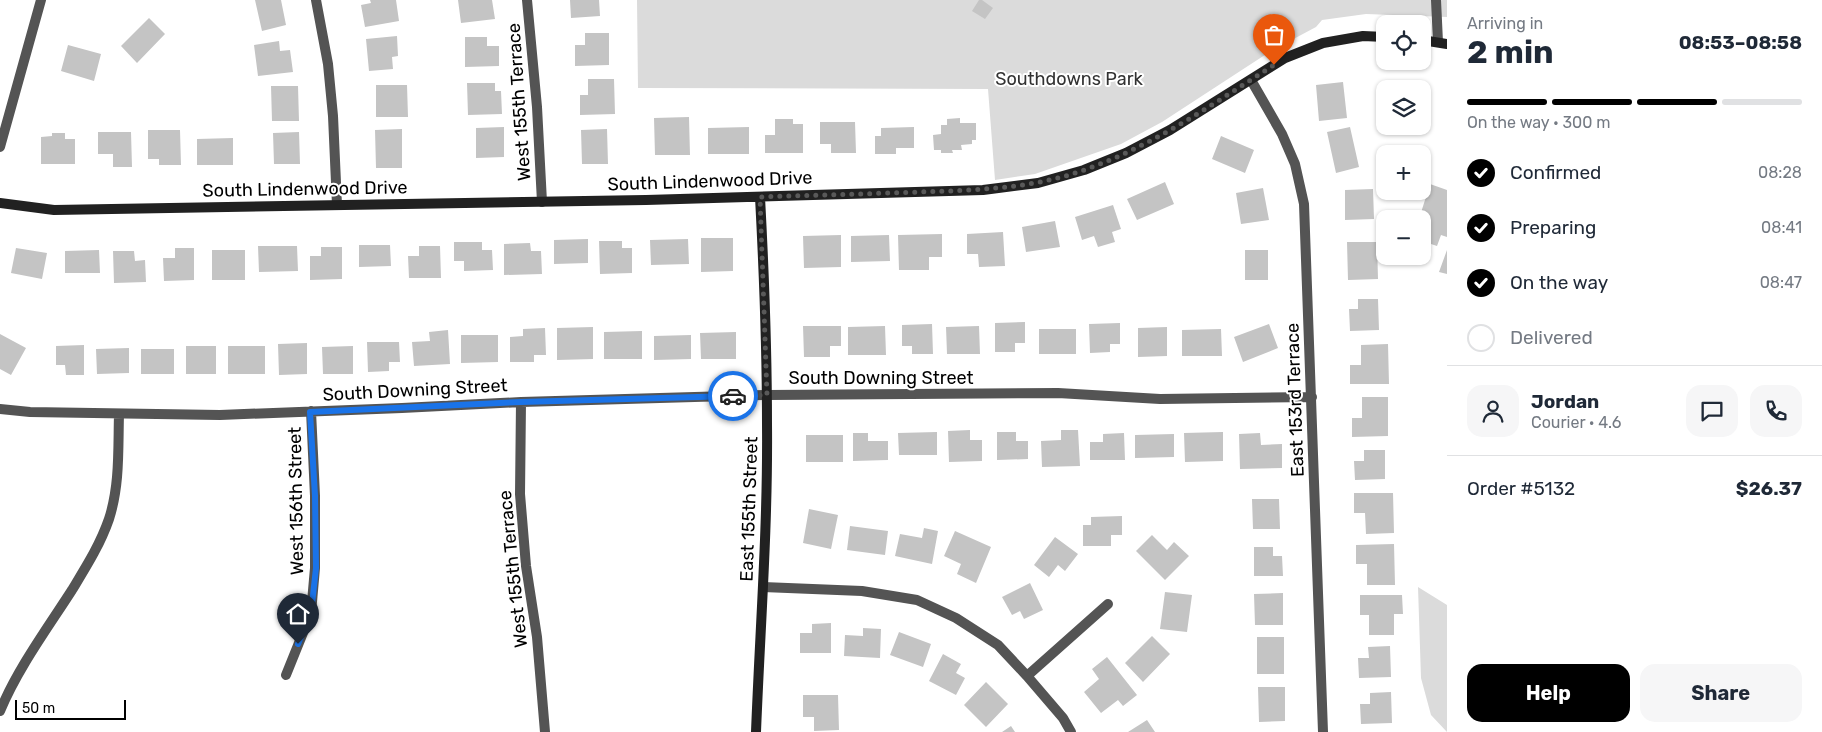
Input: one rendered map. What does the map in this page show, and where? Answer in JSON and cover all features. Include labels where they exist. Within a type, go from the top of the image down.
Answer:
[{"type":"street","points":[[0,147],[42,0]]},
{"type":"street","points":[[316,0],[328,64],[333,116],[337,205]]},
{"type":"street","name":"West 155th Terrace","points":[[527,0],[537,107],[542,202]]},
{"type":"street","points":[[1436,0],[1442,43]]},
{"type":"street","name":"South Lindenwood Drive","points":[[0,202],[54,210],[542,202],[982,190],[1038,183],[1084,170],[1126,153],[1170,130],[1285,58],[1323,43],[1363,36],[1376,37]]},
{"type":"street","name":"East 153rd Terrace","points":[[1251,80],[1282,134],[1295,164],[1304,204],[1323,732]]},
{"type":"street","name":"East 155th Street","points":[[756,732],[765,558],[767,395],[760,197]]},
{"type":"street","name":"South Downing Street","points":[[0,409],[30,412],[220,415],[521,402],[767,395],[1058,393],[1160,399],[1312,397]]},
{"type":"street","name":"West 155th Terrace","points":[[521,402],[520,494],[526,566],[537,638],[544,732]]},
{"type":"street","name":"West 156th Street","points":[[286,675],[311,613],[316,568],[315,496],[310,412]]},
{"type":"street","points":[[0,711],[18,675],[93,556],[105,530],[110,517],[117,482],[119,414]]},
{"type":"street","points":[[763,587],[862,592],[918,600],[956,618],[998,645],[1063,718],[1071,732]]},
{"type":"street","points":[[1027,676],[1108,604]]},
{"type":"green space","name":"Southdowns Park","points":[[637,0],[1447,0],[1447,17],[1366,14],[1322,20],[1316,27],[1271,51],[1162,122],[1121,144],[1035,174],[995,180],[988,89],[638,88]]},
{"type":"green space","points":[[1418,587],[1447,605],[1447,732],[1431,715],[1421,678]]},
{"type":"building","points":[[255,0],[281,0],[286,25],[262,31]]},
{"type":"building","points":[[370,0],[396,0],[399,21],[365,27],[361,5],[371,3]]},
{"type":"building","points":[[458,0],[492,0],[495,19],[461,23]]},
{"type":"building","points":[[570,0],[599,0],[600,16],[571,18]]},
{"type":"building","points":[[979,0],[993,8],[985,19],[972,11]]},
{"type":"building","points":[[149,18],[165,34],[137,63],[121,46]]},
{"type":"building","points":[[585,33],[609,33],[609,65],[575,66],[575,45],[585,45]]},
{"type":"building","points":[[397,36],[398,56],[392,57],[393,69],[369,71],[366,39]]},
{"type":"building","points":[[465,37],[487,37],[487,46],[499,46],[499,66],[465,67]]},
{"type":"building","points":[[279,41],[280,51],[290,50],[293,72],[258,76],[254,45]]},
{"type":"building","points":[[68,45],[101,54],[94,81],[61,71]]},
{"type":"building","points":[[588,79],[614,79],[615,114],[580,115],[580,95],[588,95]]},
{"type":"building","points":[[1343,82],[1347,118],[1319,121],[1316,85]]},
{"type":"building","points":[[467,83],[495,83],[495,91],[501,91],[502,114],[468,115]]},
{"type":"building","points":[[376,85],[407,85],[408,117],[376,117]]},
{"type":"building","points":[[271,86],[298,86],[299,121],[272,121]]},
{"type":"building","points":[[689,117],[690,155],[655,155],[654,118]]},
{"type":"building","points":[[960,118],[960,123],[976,123],[976,140],[972,140],[972,144],[961,145],[962,150],[952,150],[953,153],[941,153],[941,150],[934,150],[933,135],[941,134],[941,125],[947,125],[947,119]]},
{"type":"building","points":[[775,119],[793,119],[793,124],[803,124],[803,153],[765,153],[765,135],[775,135]]},
{"type":"building","points":[[820,122],[855,122],[856,153],[831,153],[831,144],[820,144]]},
{"type":"building","points":[[504,127],[504,157],[476,158],[476,128]]},
{"type":"building","points":[[749,127],[749,154],[708,154],[708,128]]},
{"type":"building","points":[[914,127],[914,148],[896,148],[896,154],[875,154],[875,136],[881,136],[881,128]]},
{"type":"building","points":[[1350,127],[1359,167],[1336,173],[1327,132]]},
{"type":"building","points":[[402,129],[402,168],[376,168],[375,130]]},
{"type":"building","points":[[607,129],[608,164],[582,164],[581,130]]},
{"type":"building","points":[[148,130],[180,130],[181,165],[159,165],[159,159],[148,159]]},
{"type":"building","points":[[98,132],[131,132],[132,167],[113,167],[113,154],[98,154]]},
{"type":"building","points":[[299,132],[300,164],[274,164],[273,133]]},
{"type":"building","points":[[52,133],[65,133],[65,139],[75,139],[75,164],[41,164],[41,137],[52,136]]},
{"type":"building","points":[[1221,136],[1254,150],[1245,173],[1212,159]]},
{"type":"building","points":[[233,138],[233,165],[197,165],[197,139]]},
{"type":"building","points":[[1165,182],[1174,204],[1137,220],[1127,199]]},
{"type":"building","points":[[1431,184],[1447,190],[1447,237],[1441,235],[1437,246],[1431,244],[1431,210],[1422,210],[1425,200],[1431,200]]},
{"type":"building","points":[[1263,188],[1269,220],[1241,224],[1236,193]]},
{"type":"building","points":[[1373,189],[1374,219],[1345,220],[1345,190]]},
{"type":"building","points":[[1113,205],[1121,229],[1112,232],[1115,242],[1098,247],[1094,236],[1082,240],[1075,217]]},
{"type":"building","points":[[1055,221],[1060,247],[1026,252],[1022,227]]},
{"type":"building","points":[[1003,232],[1005,266],[979,267],[978,254],[967,254],[967,234]]},
{"type":"building","points":[[942,234],[942,257],[929,257],[929,270],[899,270],[898,235]]},
{"type":"building","points":[[841,235],[841,267],[804,268],[803,236]]},
{"type":"building","points":[[889,235],[890,261],[851,262],[851,236]]},
{"type":"building","points":[[701,238],[733,238],[733,271],[701,272]]},
{"type":"building","points":[[588,239],[588,263],[554,264],[554,240]]},
{"type":"building","points":[[688,239],[689,264],[651,265],[650,240]]},
{"type":"building","points":[[599,241],[622,241],[622,248],[632,248],[632,273],[600,274]]},
{"type":"building","points":[[454,242],[482,242],[482,250],[492,250],[493,270],[464,271],[464,261],[454,261]]},
{"type":"building","points":[[1347,242],[1376,242],[1378,279],[1348,280]]},
{"type":"building","points":[[530,243],[531,251],[541,251],[542,274],[504,275],[504,244]]},
{"type":"building","points":[[359,245],[390,245],[391,266],[359,267]]},
{"type":"building","points":[[258,246],[297,246],[298,271],[259,272]]},
{"type":"building","points":[[419,246],[440,246],[441,278],[409,278],[408,256],[419,256]]},
{"type":"building","points":[[321,247],[342,247],[342,279],[310,280],[310,256],[321,256]]},
{"type":"building","points":[[16,248],[47,253],[42,279],[11,273]]},
{"type":"building","points":[[175,248],[194,248],[194,280],[164,281],[163,258],[175,258]]},
{"type":"building","points":[[99,250],[100,273],[65,273],[65,251]]},
{"type":"building","points":[[212,250],[245,250],[245,280],[212,280]]},
{"type":"building","points":[[1245,250],[1268,250],[1268,280],[1245,280]]},
{"type":"building","points":[[1447,250],[1447,274],[1439,272]]},
{"type":"building","points":[[113,251],[134,251],[135,261],[145,260],[146,282],[114,283]]},
{"type":"building","points":[[1358,299],[1378,299],[1379,330],[1350,331],[1349,309],[1358,309]]},
{"type":"building","points":[[1025,322],[1025,343],[1015,343],[1015,352],[995,352],[995,323]]},
{"type":"building","points":[[1120,323],[1120,344],[1110,344],[1110,352],[1090,353],[1089,324]]},
{"type":"building","points":[[932,324],[933,354],[912,354],[912,346],[902,346],[902,325]]},
{"type":"building","points":[[1269,324],[1278,348],[1243,362],[1234,337]]},
{"type":"building","points":[[803,326],[841,326],[841,346],[830,346],[830,357],[804,357]]},
{"type":"building","points":[[885,326],[886,355],[848,355],[848,327]]},
{"type":"building","points":[[979,326],[980,354],[947,354],[946,327]]},
{"type":"building","points":[[593,327],[593,359],[557,360],[557,328]]},
{"type":"building","points":[[1167,327],[1167,356],[1138,357],[1138,328]]},
{"type":"building","points":[[545,328],[546,355],[534,355],[534,362],[510,362],[510,337],[523,336],[523,329]]},
{"type":"building","points":[[1039,329],[1076,329],[1076,354],[1039,354]]},
{"type":"building","points":[[1221,329],[1222,356],[1182,356],[1182,330]]},
{"type":"building","points":[[448,330],[450,364],[414,366],[412,342],[430,341],[429,332]]},
{"type":"building","points":[[642,331],[642,359],[604,359],[604,332]]},
{"type":"building","points":[[736,332],[736,359],[701,359],[700,333]]},
{"type":"building","points":[[0,334],[26,348],[11,375],[0,369]]},
{"type":"building","points":[[461,335],[498,335],[498,362],[461,363]]},
{"type":"building","points":[[691,335],[691,359],[654,360],[654,336]]},
{"type":"building","points":[[367,342],[399,342],[400,362],[389,362],[389,371],[368,372]]},
{"type":"building","points":[[307,343],[307,374],[279,375],[278,344]]},
{"type":"building","points":[[1388,344],[1389,384],[1350,384],[1350,365],[1361,365],[1361,345]]},
{"type":"building","points":[[84,345],[84,375],[66,375],[65,365],[56,365],[56,346]]},
{"type":"building","points":[[186,346],[216,346],[216,374],[186,374]]},
{"type":"building","points":[[228,346],[265,346],[265,374],[228,374]]},
{"type":"building","points":[[353,346],[353,374],[323,374],[322,347]]},
{"type":"building","points":[[129,348],[129,373],[97,374],[96,349]]},
{"type":"building","points":[[141,349],[174,349],[174,374],[141,374]]},
{"type":"building","points":[[1362,397],[1388,397],[1388,436],[1352,437],[1352,418],[1362,418]]},
{"type":"building","points":[[970,430],[970,440],[982,440],[982,461],[949,462],[948,431]]},
{"type":"building","points":[[1061,430],[1078,430],[1080,466],[1042,467],[1041,441],[1061,440]]},
{"type":"building","points":[[937,432],[937,455],[899,455],[898,433]]},
{"type":"building","points":[[997,432],[1016,432],[1016,441],[1028,441],[1028,459],[997,460]]},
{"type":"building","points":[[1223,432],[1223,461],[1185,462],[1184,433]]},
{"type":"building","points":[[853,433],[868,433],[868,441],[888,441],[888,460],[853,461]]},
{"type":"building","points":[[1124,433],[1125,460],[1090,460],[1090,442],[1103,442],[1103,434]]},
{"type":"building","points":[[1260,433],[1261,445],[1282,444],[1282,468],[1240,469],[1239,434]]},
{"type":"building","points":[[1174,434],[1174,457],[1135,458],[1135,435]]},
{"type":"building","points":[[806,435],[843,435],[843,462],[806,462]]},
{"type":"building","points":[[1364,450],[1385,450],[1385,479],[1355,480],[1354,461],[1364,461]]},
{"type":"building","points":[[1354,493],[1393,493],[1394,533],[1366,534],[1365,513],[1354,513]]},
{"type":"building","points":[[1252,499],[1279,499],[1280,529],[1253,529]]},
{"type":"building","points":[[809,509],[838,515],[831,549],[803,543]]},
{"type":"building","points":[[1122,516],[1122,535],[1111,535],[1111,546],[1083,546],[1083,525],[1091,525],[1091,517]]},
{"type":"building","points":[[850,526],[888,531],[885,555],[847,550]]},
{"type":"building","points":[[924,528],[938,531],[932,564],[895,556],[900,534],[922,538]]},
{"type":"building","points":[[955,531],[991,547],[976,583],[957,574],[961,564],[944,556]]},
{"type":"building","points":[[1152,535],[1167,550],[1174,542],[1189,556],[1165,580],[1136,551]]},
{"type":"building","points":[[1055,537],[1078,554],[1065,571],[1058,565],[1049,577],[1034,565]]},
{"type":"building","points":[[1394,544],[1395,585],[1367,585],[1367,564],[1356,564],[1356,545]]},
{"type":"building","points":[[1254,547],[1273,547],[1273,556],[1282,556],[1283,576],[1254,576]]},
{"type":"building","points":[[1030,583],[1043,610],[1024,619],[1020,611],[1012,615],[1002,597]]},
{"type":"building","points":[[1165,592],[1192,595],[1187,632],[1160,629]]},
{"type":"building","points":[[1283,593],[1283,625],[1255,625],[1254,594]]},
{"type":"building","points":[[1360,595],[1402,595],[1403,614],[1394,614],[1394,635],[1369,635],[1369,615],[1360,615]]},
{"type":"building","points":[[831,623],[831,653],[800,653],[800,633],[812,633],[812,624]]},
{"type":"building","points":[[863,628],[881,629],[880,658],[844,656],[845,635],[863,636]]},
{"type":"building","points":[[899,632],[931,644],[923,667],[890,655]]},
{"type":"building","points":[[1152,636],[1170,654],[1143,682],[1125,663]]},
{"type":"building","points":[[1257,637],[1284,637],[1284,674],[1257,674]]},
{"type":"building","points":[[1390,646],[1391,677],[1359,678],[1358,658],[1369,658],[1368,647]]},
{"type":"building","points":[[943,654],[961,664],[956,673],[965,678],[956,695],[929,681]]},
{"type":"building","points":[[1107,657],[1137,695],[1123,706],[1118,700],[1101,713],[1084,692],[1099,679],[1092,669]]},
{"type":"building","points":[[986,682],[1008,704],[986,727],[964,705]]},
{"type":"building","points":[[1258,687],[1285,687],[1285,721],[1259,722]]},
{"type":"building","points":[[1391,692],[1392,723],[1361,724],[1360,704],[1370,704],[1370,693]]},
{"type":"building","points":[[803,695],[838,695],[839,730],[814,731],[814,717],[803,717]]},
{"type":"building","points":[[1147,720],[1155,732],[1128,732]]},
{"type":"building","points":[[1011,726],[1015,732],[1002,732]]},
{"type":"way so far","points":[[733,396],[767,395],[760,197],[982,190],[1038,183],[1084,170],[1126,153],[1170,130],[1274,65]]},
{"type":"route","points":[[298,644],[311,613],[316,568],[315,496],[310,412],[521,402],[733,396]]}]
